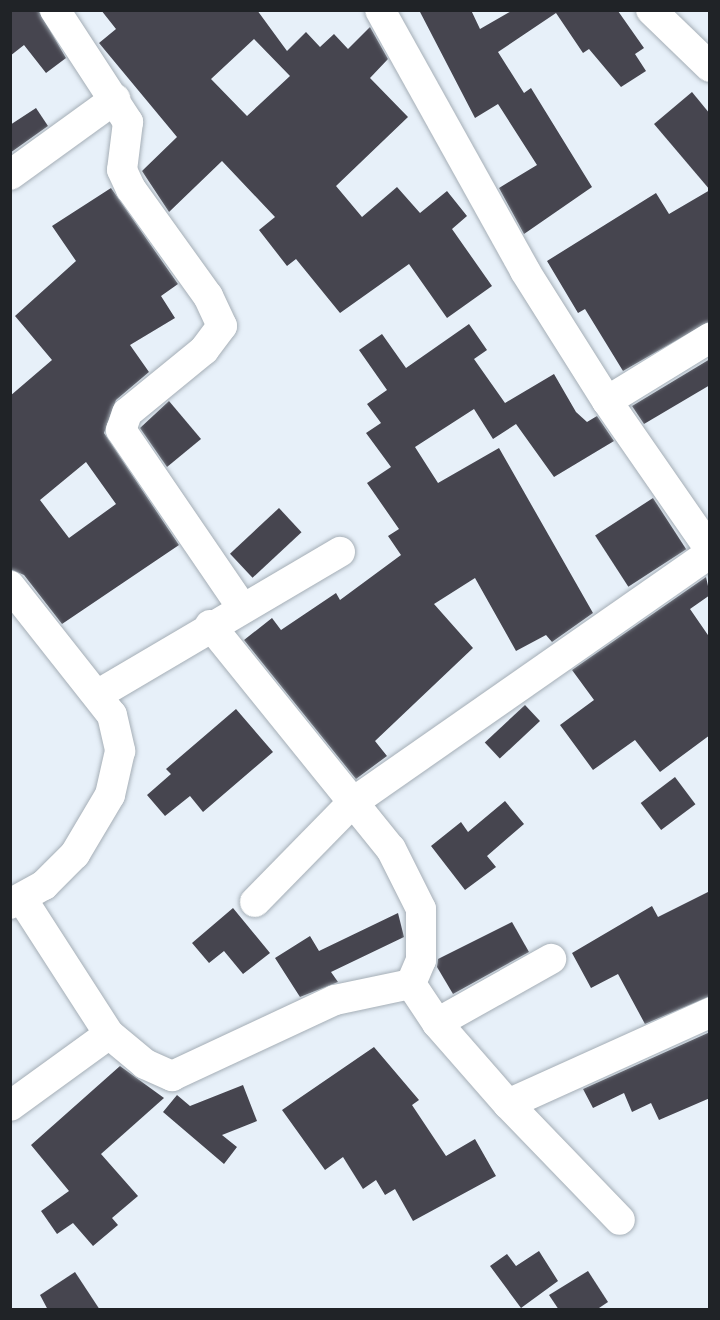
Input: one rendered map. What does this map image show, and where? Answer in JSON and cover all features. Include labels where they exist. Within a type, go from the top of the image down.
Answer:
[{"type":"street","points":[[55,10],[128,122],[122,170],[208,296],[222,327],[204,351],[127,413],[121,430],[241,606]]},
{"type":"street","points":[[255,902],[352,803],[710,551],[607,400],[525,271],[380,10]]},
{"type":"street","points":[[651,10],[710,67]]},
{"type":"street","points":[[10,175],[115,99]]},
{"type":"street","points":[[607,400],[710,338]]},
{"type":"street","points":[[97,695],[241,606],[340,552]]},
{"type":"street","points":[[10,586],[112,715],[118,741],[110,795],[62,870],[16,901],[109,1034],[145,1064],[172,1076],[335,1000],[411,984]]},
{"type":"street","points":[[210,625],[391,849],[421,909],[421,960],[411,984]]},
{"type":"street","points":[[436,1023],[551,959]]},
{"type":"street","points":[[411,984],[436,1023],[508,1104],[620,1220]]},
{"type":"street","points":[[508,1104],[710,1013]]},
{"type":"street","points":[[10,1106],[109,1034]]},
{"type":"building","points":[[10,10],[38,10],[66,58],[46,73],[24,45],[10,56]]},
{"type":"building","points":[[101,10],[257,10],[287,51],[306,32],[320,47],[334,34],[348,49],[370,27],[388,59],[370,78],[408,117],[336,186],[362,217],[397,187],[420,213],[447,191],[467,216],[452,229],[492,286],[447,318],[409,264],[340,313],[296,259],[287,266],[259,230],[275,217],[222,161],[169,212],[142,171],[177,137],[99,43],[116,29]],"holes":[[[254,39],[290,76],[247,116],[211,79]]]},
{"type":"building","points":[[419,10],[471,10],[480,29],[513,10],[618,11],[644,48],[635,54],[646,71],[621,87],[589,49],[583,53],[556,13],[498,52],[524,93],[531,88],[592,187],[524,234],[499,188],[537,165],[498,104],[475,118]]},
{"type":"building","points":[[692,92],[710,114],[710,190],[654,124]]},
{"type":"building","points":[[36,108],[48,126],[10,153],[10,125]]},
{"type":"building","points":[[111,188],[178,284],[161,296],[175,318],[130,345],[149,372],[116,400],[104,433],[179,545],[62,624],[24,575],[10,569],[10,396],[52,360],[15,316],[76,261],[52,226]],"holes":[[[86,462],[116,504],[69,538],[40,500]]]},
{"type":"building","points":[[710,190],[710,321],[623,371],[585,309],[578,313],[547,261],[656,193],[669,214]]},
{"type":"building","points":[[469,324],[487,350],[474,359],[505,403],[554,374],[576,412],[587,422],[597,416],[614,441],[554,477],[516,424],[493,439],[474,409],[415,447],[438,483],[499,448],[593,613],[552,642],[546,635],[516,651],[475,578],[434,604],[473,648],[375,741],[387,756],[356,779],[244,640],[272,618],[281,630],[336,593],[340,600],[401,555],[388,536],[399,529],[367,483],[391,467],[366,433],[381,423],[367,404],[387,390],[359,350],[382,334],[406,368]]},
{"type":"building","points":[[710,359],[710,385],[644,424],[632,406]]},
{"type":"building","points":[[169,401],[201,439],[167,467],[140,428]]},
{"type":"building","points":[[653,498],[686,549],[628,587],[595,536]]},
{"type":"building","points":[[279,508],[302,532],[253,578],[230,554]]},
{"type":"building","points":[[706,577],[710,595],[690,609],[710,638],[710,735],[660,772],[635,740],[593,770],[560,725],[594,700],[572,670]]},
{"type":"building","points":[[525,705],[540,721],[500,759],[485,743]]},
{"type":"building","points":[[236,709],[273,752],[203,812],[190,796],[165,816],[147,795],[171,774],[166,769]]},
{"type":"building","points":[[675,777],[695,804],[661,830],[641,803]]},
{"type":"building","points":[[505,801],[524,824],[487,856],[496,867],[465,890],[431,846],[461,822],[468,832]]},
{"type":"building","points":[[710,891],[710,996],[645,1024],[618,974],[591,988],[572,953],[652,906],[658,917]]},
{"type":"building","points":[[233,908],[270,953],[243,974],[224,951],[209,963],[192,943]]},
{"type":"building","points":[[398,913],[404,937],[331,972],[338,982],[300,997],[275,958],[310,936],[319,951]]},
{"type":"building","points":[[512,922],[529,952],[453,994],[437,967],[438,959]]},
{"type":"building","points":[[710,1032],[710,1098],[659,1120],[651,1103],[632,1112],[624,1093],[593,1108],[583,1089]]},
{"type":"building","points":[[374,1047],[419,1100],[412,1105],[446,1156],[475,1139],[496,1176],[413,1221],[395,1189],[385,1195],[376,1180],[363,1189],[343,1157],[325,1170],[282,1110]]},
{"type":"building","points":[[120,1066],[164,1098],[101,1154],[138,1196],[112,1218],[118,1225],[93,1246],[73,1223],[57,1234],[41,1211],[69,1191],[31,1145]]},
{"type":"building","points":[[243,1085],[257,1121],[222,1135],[237,1147],[224,1164],[163,1112],[177,1095],[190,1106]]},
{"type":"building","points":[[539,1251],[558,1281],[521,1308],[490,1266],[507,1254],[516,1266]]},
{"type":"building","points":[[588,1271],[608,1302],[596,1310],[559,1310],[549,1295]]},
{"type":"building","points":[[75,1272],[100,1310],[48,1310],[40,1295]]}]
